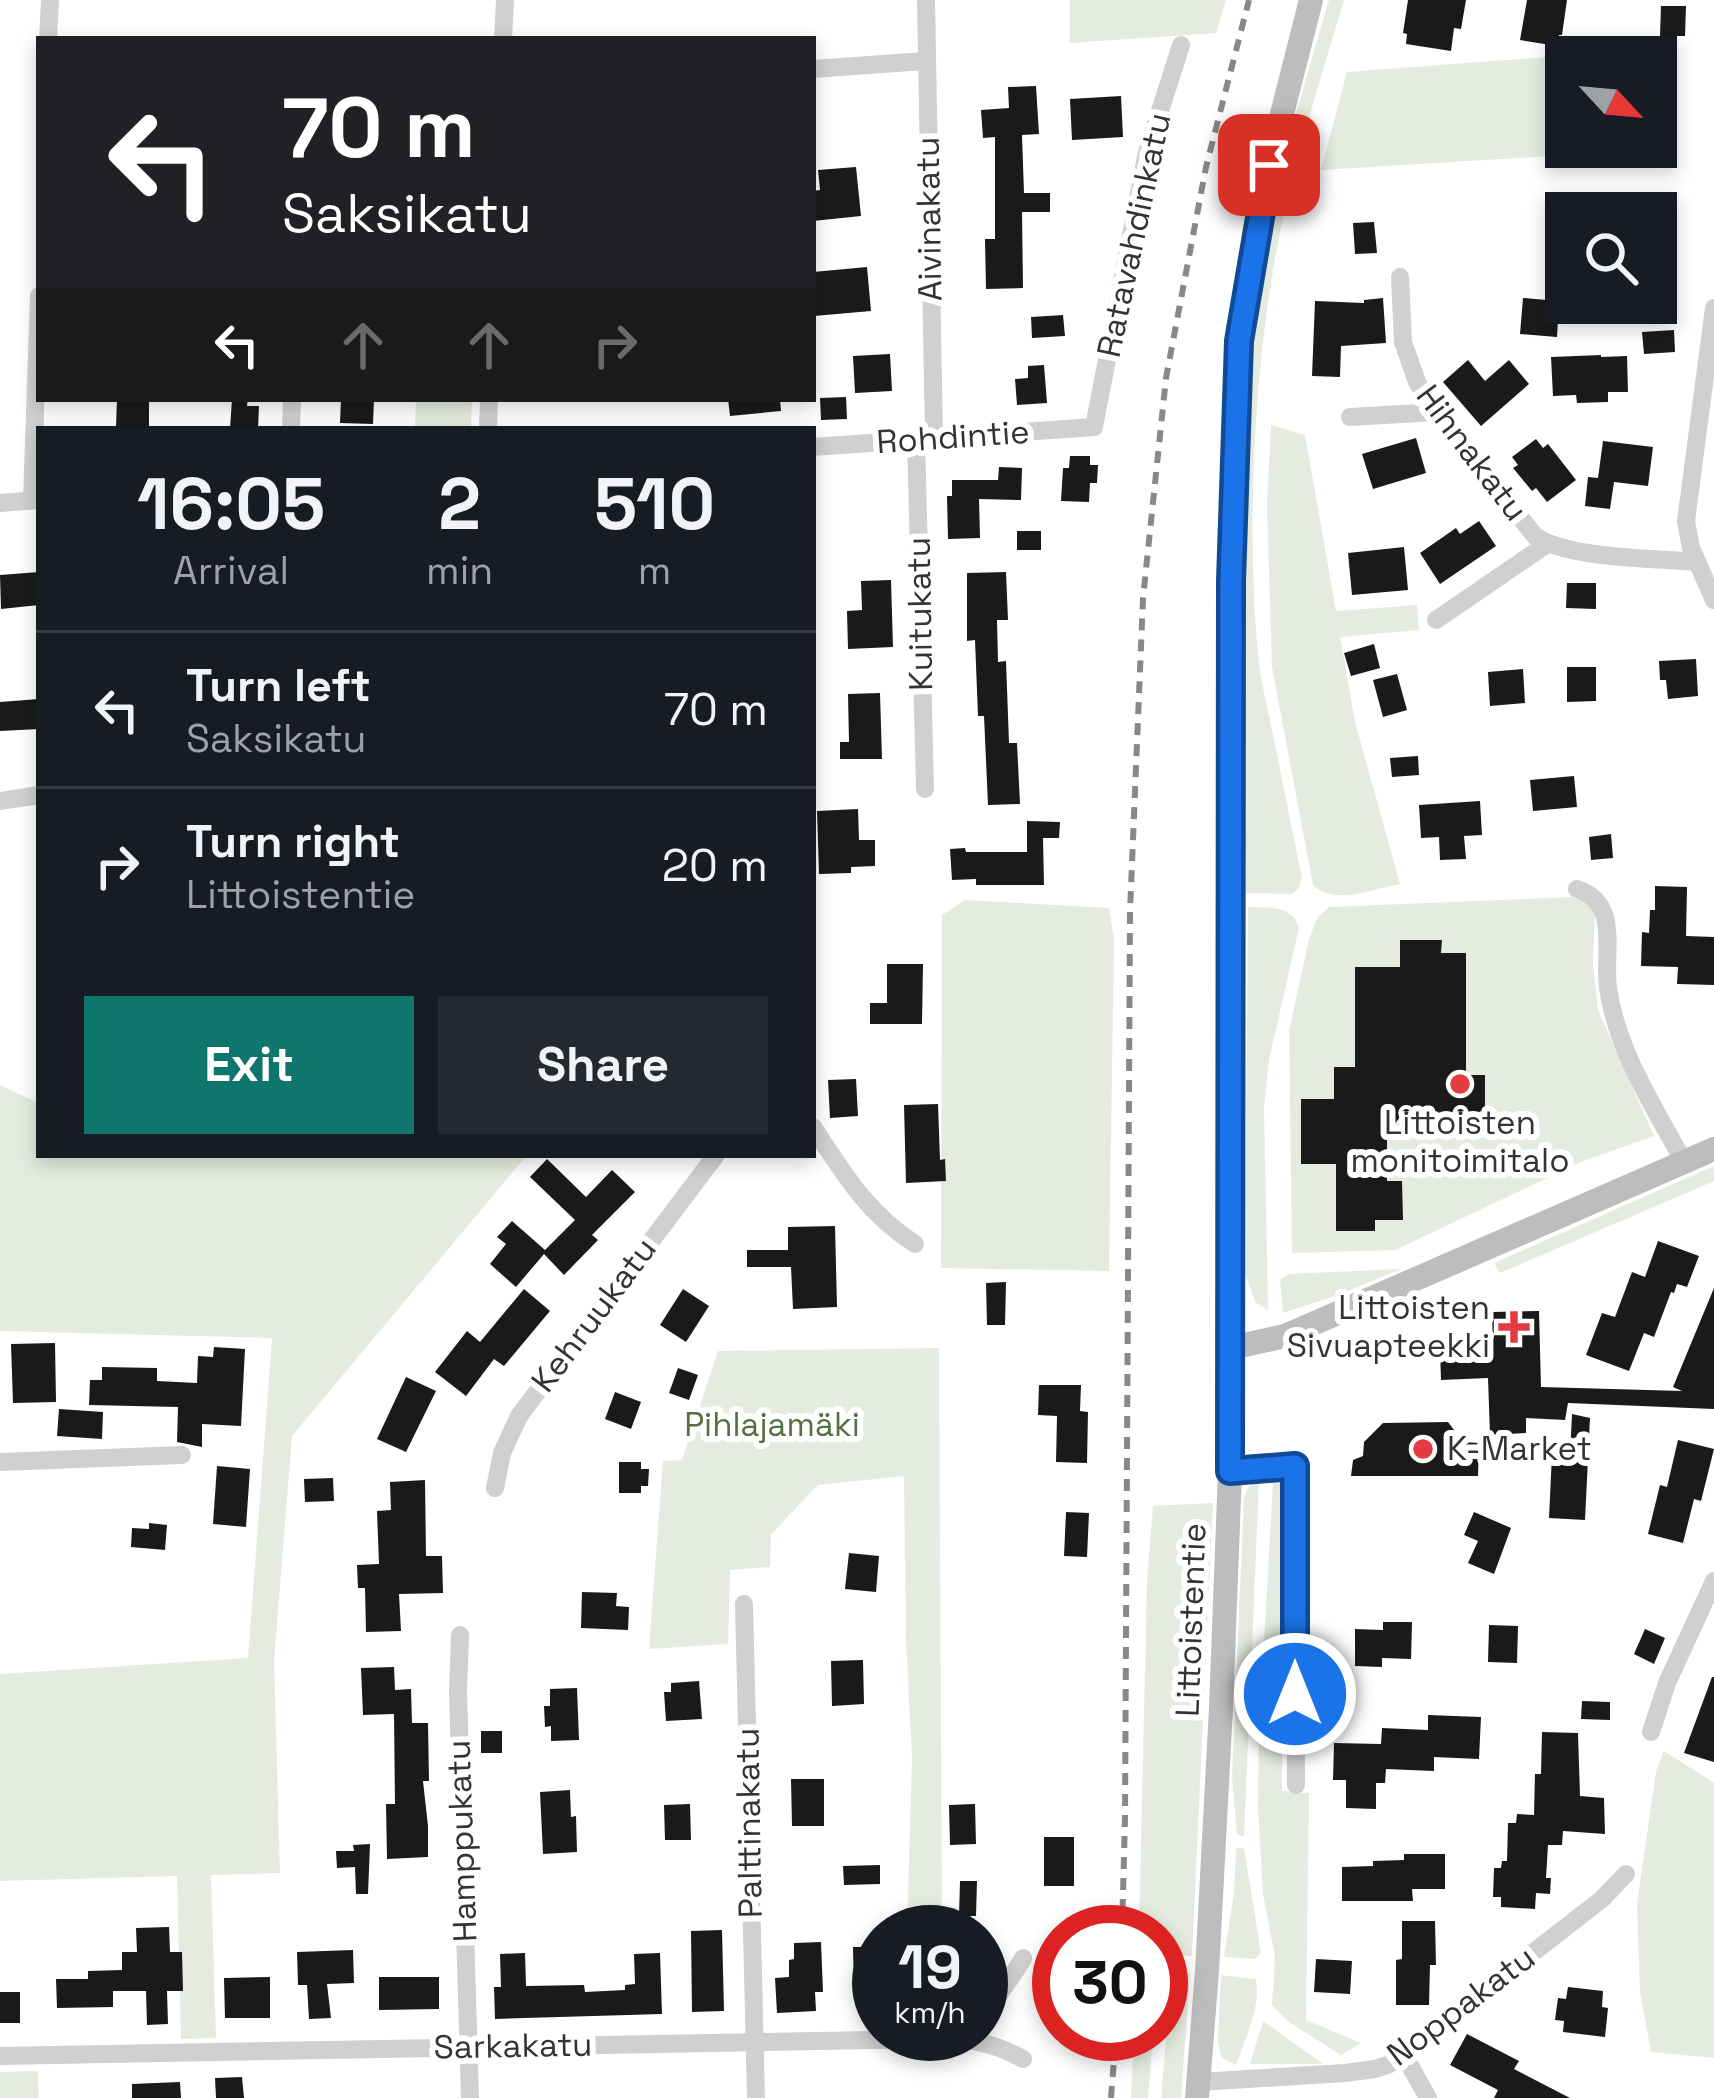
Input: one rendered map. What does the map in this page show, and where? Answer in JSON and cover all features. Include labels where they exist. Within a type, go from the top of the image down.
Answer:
[{"type":"street","points":[[48,36],[50,0]]},
{"type":"street","points":[[503,36],[505,0]]},
{"type":"street","name":"Aivinakatu","points":[[925,439],[926,0]]},
{"type":"street","name":"Littoistentie","points":[[1198,2090],[1230,1471],[1231,581],[1239,341],[1269,165],[1311,0]]},
{"type":"street","name":"Ratavahdinkatu","points":[[1094,427],[1147,152],[1181,45]]},
{"type":"street","points":[[816,69],[925,61]]},
{"type":"street","name":"Hihnakatu","points":[[1400,277],[1406,356],[1417,382],[1525,526],[1546,544],[1572,550],[1697,562]]},
{"type":"street","points":[[1714,308],[1686,520],[1687,534],[1714,600]]},
{"type":"street","points":[[1350,417],[1436,412]]},
{"type":"street","name":"Rohdintie","points":[[816,446],[1094,427]]},
{"type":"street","name":"Kuitukatu","points":[[925,439],[925,789]]},
{"type":"street","points":[[0,502],[35,500],[36,449]]},
{"type":"street","points":[[1692,459],[1714,460]]},
{"type":"street","points":[[1436,620],[1546,544]]},
{"type":"street","points":[[0,801],[36,795]]},
{"type":"street","points":[[1577,889],[1592,895],[1603,907],[1608,984],[1618,1030],[1684,1162]]},
{"type":"street","points":[[816,1131],[863,1201],[915,1244]]},
{"type":"street","points":[[1231,1348],[1286,1336],[1714,1149]]},
{"type":"street","name":"Kehruukatu","points":[[495,1487],[502,1454],[519,1416],[714,1158]]},
{"type":"street","points":[[0,1462],[182,1455]]},
{"type":"street","points":[[1230,1471],[1295,1466],[1295,1785]]},
{"type":"street","points":[[1651,1732],[1666,1683],[1714,1581]]},
{"type":"street","name":"Palttinakatu","points":[[744,1604],[755,2098]]},
{"type":"street","name":"Hamppukatu","points":[[460,1635],[470,2098]]},
{"type":"street","name":"Noppakatu","points":[[1198,2090],[1360,2072],[1390,2064],[1602,1899],[1626,1874]]},
{"type":"street","points":[[1008,1983],[1023,1958]]},
{"type":"street","name":"Sarkakatu","points":[[0,2056],[852,2037]]},
{"type":"street","name":"Sarkakatu","points":[[1008,2051],[1023,2059]]},
{"type":"street","points":[[1404,2055],[1428,2098]]},
{"type":"green space","points":[[1070,0],[1226,0],[1216,33],[1070,43]]},
{"type":"green space","points":[[1329,0],[1344,0],[1281,228],[1264,331],[1253,496],[1259,664],[1302,878],[1292,894],[1246,893],[1242,519],[1252,330],[1268,230],[1292,127]]},
{"type":"green space","points":[[1545,57],[1545,156],[1321,170],[1347,72]]},
{"type":"green space","points":[[416,402],[472,402],[471,426],[415,426]]},
{"type":"green space","points":[[1271,425],[1305,435],[1336,611],[1417,605],[1419,630],[1340,637],[1355,722],[1400,884],[1342,895],[1313,885],[1272,667],[1267,504]]},
{"type":"green space","name":"Littoisten monitoimitalo","points":[[1572,897],[1595,909],[1593,965],[1598,1010],[1654,1136],[1583,1161],[1395,1250],[1292,1253],[1289,1031],[1317,918],[1329,907]]},
{"type":"green space","points":[[965,900],[1109,908],[1114,941],[1109,1271],[941,1268],[942,915]]},
{"type":"green space","points":[[1248,907],[1285,911],[1299,927],[1269,1060],[1264,1106],[1268,1310],[1255,1302],[1245,1273]]},
{"type":"green space","points":[[0,1085],[36,1102],[36,1158],[524,1158],[292,1436],[274,1661],[280,1873],[211,1875],[216,2038],[181,2039],[177,1876],[0,1881],[0,1674],[248,1658],[272,1338],[0,1331]]},
{"type":"green space","points":[[1714,1166],[1714,1181],[1500,1273],[1494,1263]]},
{"type":"green space","points":[[1401,1269],[1283,1313],[1280,1280],[1288,1274]]},
{"type":"green space","name":"Pihlajamäki","points":[[939,1348],[942,1905],[908,1905],[912,1759],[904,1476],[818,1485],[771,1534],[770,1567],[730,1570],[728,1644],[649,1649],[663,1461],[682,1460],[718,1351]]},
{"type":"green space","points":[[1259,1481],[1244,1836],[1237,1835],[1232,1777],[1244,1497],[1249,1486]]},
{"type":"green space","points":[[1282,1481],[1282,1791],[1309,1793],[1306,2020],[1361,2043],[1341,2055],[1289,2022],[1272,2005],[1275,1957],[1263,1894],[1259,1732],[1273,1483]]},
{"type":"green space","points":[[1213,1503],[1192,1956],[1188,1956],[1188,1905],[1140,1905],[1153,1506]]},
{"type":"green space","points":[[1664,1751],[1714,1783],[1714,2058],[1651,2052],[1640,1992],[1637,1904],[1656,1772]]},
{"type":"green space","points":[[1236,1848],[1244,1848],[1261,1953],[1255,1959],[1224,1957]]},
{"type":"green space","points":[[1221,1975],[1256,1979],[1254,2012],[1236,2065],[1221,2057],[1218,2041]]},
{"type":"green space","points":[[1263,2021],[1323,2064],[1250,2064]]},
{"type":"green space","points":[[1133,2061],[1151,2061],[1148,2098],[1131,2098]]},
{"type":"green space","points":[[1164,2061],[1184,2061],[1181,2098],[1161,2098]]},
{"type":"green space","points":[[38,2071],[39,2098],[0,2098],[0,2072]]},
{"type":"building","points":[[1408,0],[1466,0],[1461,29],[1454,28],[1451,51],[1406,44]]},
{"type":"building","points":[[1527,0],[1567,0],[1562,35],[1545,36],[1545,44],[1520,40]]},
{"type":"building","points":[[1661,6],[1686,6],[1685,36],[1660,36]]},
{"type":"building","points":[[1036,86],[1039,134],[1022,135],[1024,193],[1050,193],[1050,212],[1022,212],[1023,288],[986,289],[985,239],[995,239],[995,137],[983,138],[981,110],[1009,108],[1008,87]]},
{"type":"building","points":[[1121,96],[1123,137],[1072,140],[1070,99]]},
{"type":"building","points":[[856,167],[861,216],[816,221],[818,170]]},
{"type":"building","points":[[1374,222],[1377,253],[1355,254],[1353,223]]},
{"type":"building","points":[[867,267],[871,311],[816,316],[816,272]]},
{"type":"building","points":[[1383,298],[1386,343],[1341,346],[1340,377],[1312,376],[1315,301],[1364,303]]},
{"type":"building","points":[[1523,298],[1545,300],[1545,324],[1558,324],[1557,337],[1520,334]]},
{"type":"building","points":[[1063,315],[1065,336],[1032,338],[1031,317]]},
{"type":"building","points":[[1674,330],[1675,352],[1644,354],[1642,332]]},
{"type":"building","points":[[890,354],[892,391],[855,393],[853,356]]},
{"type":"building","points":[[1627,356],[1628,392],[1608,392],[1608,402],[1577,403],[1576,395],[1553,396],[1551,357]]},
{"type":"building","points":[[1468,360],[1485,381],[1509,360],[1529,384],[1481,426],[1443,382]]},
{"type":"building","points":[[1044,365],[1047,403],[1017,405],[1015,379],[1028,378],[1028,366]]},
{"type":"building","points":[[846,397],[847,419],[821,420],[820,398]]},
{"type":"building","points":[[117,402],[149,402],[149,426],[116,426]]},
{"type":"building","points":[[232,402],[259,406],[258,426],[230,426]]},
{"type":"building","points":[[341,402],[374,402],[373,424],[340,423]]},
{"type":"building","points":[[728,402],[780,402],[781,411],[730,416]]},
{"type":"building","points":[[1416,438],[1426,473],[1373,489],[1362,454]]},
{"type":"building","points":[[1536,439],[1543,448],[1548,444],[1576,480],[1547,502],[1513,468],[1518,465],[1512,457]]},
{"type":"building","points":[[1603,441],[1653,447],[1648,486],[1614,482],[1610,509],[1585,506],[1588,477],[1598,478]]},
{"type":"building","points":[[1070,456],[1090,456],[1090,465],[1098,465],[1089,502],[1061,501],[1063,468],[1069,468]]},
{"type":"building","points":[[999,467],[1022,468],[1021,500],[979,499],[980,538],[948,539],[947,496],[952,496],[952,480],[998,480]]},
{"type":"building","points":[[1479,521],[1496,546],[1440,584],[1420,553],[1456,528],[1460,534]]},
{"type":"building","points":[[1017,531],[1041,531],[1041,550],[1017,550]]},
{"type":"building","points":[[1404,547],[1408,590],[1352,595],[1348,553]]},
{"type":"building","points":[[36,572],[36,605],[1,609],[0,575]]},
{"type":"building","points":[[1006,572],[1008,620],[997,620],[998,662],[1006,661],[1009,743],[1017,743],[1020,804],[988,805],[975,640],[967,641],[967,573]]},
{"type":"building","points":[[891,580],[893,647],[848,649],[847,611],[862,610],[861,581]]},
{"type":"building","points":[[1567,583],[1596,583],[1596,609],[1566,608]]},
{"type":"building","points":[[1374,644],[1380,668],[1351,676],[1344,653]]},
{"type":"building","points":[[1696,659],[1698,696],[1668,699],[1659,661]]},
{"type":"building","points":[[1567,667],[1596,667],[1596,701],[1567,702]]},
{"type":"building","points":[[1523,669],[1525,703],[1490,706],[1488,672]]},
{"type":"building","points":[[1397,674],[1407,710],[1383,717],[1373,680]]},
{"type":"building","points":[[880,693],[882,759],[840,759],[840,742],[849,742],[848,694]]},
{"type":"building","points":[[36,699],[36,729],[0,731],[0,702]]},
{"type":"building","points":[[1418,756],[1419,775],[1392,777],[1390,758]]},
{"type":"building","points":[[1574,776],[1577,807],[1533,811],[1530,780]]},
{"type":"building","points":[[1480,801],[1482,835],[1464,836],[1466,859],[1440,860],[1439,837],[1421,838],[1419,805]]},
{"type":"building","points":[[858,809],[859,840],[875,840],[875,866],[819,874],[817,811]]},
{"type":"building","points":[[1027,821],[1060,822],[1059,838],[1043,838],[1044,885],[976,885],[976,879],[952,880],[950,849],[1027,852]]},
{"type":"building","points":[[1611,834],[1613,858],[1591,860],[1589,837]]},
{"type":"building","points":[[1655,886],[1687,887],[1686,936],[1714,937],[1714,985],[1677,984],[1678,967],[1641,966],[1642,932],[1649,933]]},
{"type":"building","points":[[1400,940],[1442,940],[1441,953],[1466,953],[1466,1075],[1485,1075],[1485,1129],[1427,1129],[1427,1117],[1401,1116],[1387,1133],[1387,1181],[1402,1181],[1403,1220],[1375,1220],[1375,1231],[1336,1231],[1336,1164],[1301,1164],[1301,1099],[1334,1099],[1334,1067],[1355,1067],[1355,967],[1400,967]]},
{"type":"building","points":[[887,964],[923,964],[922,1024],[870,1024],[870,1003],[887,1003]]},
{"type":"building","points":[[856,1079],[858,1116],[830,1118],[828,1080]]},
{"type":"building","points":[[938,1104],[940,1160],[945,1159],[946,1181],[906,1183],[904,1105]]},
{"type":"building","points":[[547,1159],[586,1197],[612,1170],[635,1192],[592,1235],[598,1240],[564,1275],[544,1254],[516,1287],[490,1264],[506,1244],[497,1237],[512,1221],[545,1250],[575,1220],[530,1177]]},
{"type":"building","points":[[835,1226],[837,1307],[793,1309],[791,1267],[747,1267],[747,1250],[788,1250],[788,1227]]},
{"type":"building","points":[[1658,1241],[1699,1256],[1687,1287],[1677,1284],[1671,1292],[1654,1337],[1644,1333],[1629,1371],[1586,1355],[1602,1313],[1615,1317],[1632,1272],[1645,1277]]},
{"type":"building","points":[[1006,1282],[1005,1325],[987,1325],[986,1283]]},
{"type":"building","points":[[1714,1288],[1714,1409],[1568,1403],[1565,1420],[1526,1418],[1526,1433],[1490,1435],[1488,1378],[1441,1380],[1440,1350],[1493,1348],[1492,1312],[1539,1311],[1541,1387],[1682,1391],[1673,1387]]},
{"type":"building","points":[[524,1289],[550,1311],[504,1366],[494,1359],[466,1396],[435,1372],[467,1331],[480,1342]]},
{"type":"building","points":[[683,1289],[709,1306],[686,1342],[660,1325]]},
{"type":"building","points":[[55,1343],[56,1402],[13,1403],[11,1344]]},
{"type":"building","points":[[214,1347],[245,1349],[241,1426],[202,1424],[202,1447],[177,1442],[178,1407],[89,1405],[90,1380],[102,1380],[102,1367],[157,1368],[157,1381],[197,1383],[198,1356],[213,1357]]},
{"type":"building","points":[[678,1368],[698,1375],[689,1400],[669,1393]]},
{"type":"building","points":[[406,1377],[436,1391],[406,1452],[377,1439]]},
{"type":"building","points":[[1039,1385],[1081,1385],[1080,1411],[1088,1412],[1087,1463],[1056,1462],[1057,1416],[1038,1415]]},
{"type":"building","points":[[615,1392],[641,1402],[631,1429],[605,1419]]},
{"type":"building","points":[[59,1409],[103,1412],[102,1439],[57,1436]]},
{"type":"building","points":[[1572,1414],[1590,1418],[1585,1520],[1549,1518],[1552,1454],[1570,1455]]},
{"type":"building","points":[[1448,1422],[1463,1442],[1479,1443],[1478,1476],[1351,1476],[1353,1460],[1363,1456],[1364,1442],[1383,1423]]},
{"type":"building","points":[[1678,1440],[1714,1449],[1701,1501],[1694,1499],[1683,1543],[1648,1534],[1660,1485],[1667,1487]]},
{"type":"building","points":[[619,1462],[641,1462],[641,1469],[649,1469],[648,1486],[641,1486],[641,1493],[619,1493]]},
{"type":"building","points":[[217,1466],[250,1469],[246,1527],[213,1524]]},
{"type":"building","points":[[333,1478],[334,1501],[305,1502],[304,1479]]},
{"type":"building","points":[[425,1480],[426,1556],[442,1556],[443,1593],[399,1594],[401,1631],[366,1632],[365,1588],[358,1588],[357,1565],[379,1564],[377,1511],[391,1510],[390,1482]]},
{"type":"building","points":[[1066,1512],[1089,1513],[1087,1557],[1064,1556]]},
{"type":"building","points":[[1474,1512],[1511,1528],[1494,1574],[1468,1563],[1478,1541],[1464,1535]]},
{"type":"building","points":[[149,1523],[167,1525],[165,1550],[131,1547],[132,1528],[149,1529]]},
{"type":"building","points":[[849,1553],[879,1556],[876,1592],[845,1589]]},
{"type":"building","points":[[582,1592],[617,1593],[616,1606],[629,1607],[628,1630],[581,1628]]},
{"type":"building","points":[[1383,1622],[1412,1622],[1411,1659],[1382,1658],[1382,1667],[1355,1666],[1355,1629],[1383,1630]]},
{"type":"building","points":[[1489,1625],[1518,1626],[1517,1663],[1488,1662]]},
{"type":"building","points":[[1645,1629],[1665,1638],[1654,1664],[1634,1654]]},
{"type":"building","points":[[863,1660],[864,1704],[832,1706],[831,1661]]},
{"type":"building","points":[[394,1667],[395,1690],[411,1689],[412,1723],[428,1723],[429,1781],[423,1781],[428,1857],[387,1859],[386,1804],[395,1804],[394,1714],[363,1715],[361,1668]]},
{"type":"building","points":[[1714,1677],[1714,1762],[1684,1753]]},
{"type":"building","points":[[699,1681],[702,1719],[666,1721],[664,1692],[671,1692],[671,1683]]},
{"type":"building","points":[[577,1688],[579,1740],[551,1741],[544,1706],[550,1706],[550,1689]]},
{"type":"building","points":[[1582,1701],[1610,1702],[1610,1720],[1581,1719]]},
{"type":"building","points":[[1428,1715],[1481,1717],[1479,1759],[1434,1757],[1434,1771],[1386,1769],[1385,1783],[1376,1783],[1376,1809],[1346,1808],[1346,1780],[1333,1780],[1334,1743],[1381,1744],[1382,1728],[1428,1730]]},
{"type":"building","points":[[481,1731],[502,1731],[502,1753],[481,1753]]},
{"type":"building","points":[[1542,1732],[1578,1733],[1580,1796],[1604,1798],[1605,1834],[1563,1831],[1562,1845],[1548,1845],[1550,1894],[1536,1893],[1535,1909],[1501,1907],[1501,1897],[1493,1897],[1494,1868],[1507,1861],[1508,1823],[1516,1823],[1517,1814],[1534,1815]]},
{"type":"building","points":[[791,1779],[824,1779],[824,1826],[792,1826]]},
{"type":"building","points":[[570,1790],[577,1852],[543,1854],[540,1792]]},
{"type":"building","points":[[690,1804],[691,1840],[665,1840],[664,1805]]},
{"type":"building","points":[[975,1804],[976,1844],[950,1845],[949,1805]]},
{"type":"building","points":[[1044,1837],[1074,1837],[1074,1886],[1044,1886]]},
{"type":"building","points":[[370,1844],[368,1894],[356,1894],[355,1867],[337,1868],[336,1851],[354,1851],[353,1845]]},
{"type":"building","points":[[1404,1854],[1445,1854],[1445,1889],[1412,1889],[1413,1901],[1342,1901],[1342,1867],[1404,1860]]},
{"type":"building","points":[[880,1865],[880,1884],[844,1885],[843,1866]]},
{"type":"building","points":[[960,1881],[977,1881],[976,1905],[959,1905]]},
{"type":"building","points":[[1402,1921],[1435,1921],[1436,1965],[1430,1965],[1429,2005],[1396,2005]]},
{"type":"building","points":[[169,1927],[170,1952],[182,1952],[183,1991],[167,1991],[168,2024],[147,2025],[146,1991],[113,1991],[113,2007],[57,2008],[56,1979],[88,1979],[88,1971],[122,1970],[122,1952],[137,1952],[136,1928]]},
{"type":"building","points":[[722,1930],[724,2011],[692,2012],[691,1931]]},
{"type":"building","points":[[821,1942],[823,1992],[815,1992],[816,2011],[777,2013],[775,1978],[789,1977],[794,1943]]},
{"type":"building","points":[[353,1950],[354,1983],[327,1984],[331,2018],[309,2019],[307,1985],[298,1985],[297,1952]]},
{"type":"building","points":[[525,1953],[526,1986],[584,1985],[585,1992],[625,1990],[625,1985],[635,1984],[634,1954],[660,1953],[662,2014],[495,2019],[500,1954]]},
{"type":"building","points":[[1316,1959],[1352,1961],[1350,1994],[1314,1992]]},
{"type":"building","points":[[270,1977],[270,2018],[225,2018],[224,1978]]},
{"type":"building","points":[[379,1977],[439,1977],[439,2009],[379,2010]]},
{"type":"building","points":[[1568,1987],[1603,1991],[1602,2007],[1608,2008],[1605,2037],[1563,2032],[1564,2021],[1555,2020],[1558,1998],[1566,1999]]},
{"type":"building","points":[[0,1992],[20,1992],[20,2023],[0,2023]]},
{"type":"building","points":[[1467,2034],[1519,2061],[1514,2069],[1570,2098],[1494,2098],[1498,2090],[1450,2065]]},
{"type":"building","points":[[242,2077],[244,2098],[216,2098],[215,2078]]},
{"type":"building","points":[[180,2082],[181,2098],[132,2098],[132,2084]]},
{"type":"railway","points":[[1123,1905],[1130,912],[1143,598],[1166,378],[1206,167],[1249,0]]},
{"type":"railway","points":[[1111,2098],[1114,2061]]},
{"type":"place","name":"Littoisten monitoimitalo","points":[[1460,1084]]},
{"type":"place","name":"Littoisten Sivuapteekki","points":[[1514,1327]]},
{"type":"place","name":"K-Market","points":[[1423,1449]]},
{"type":"route","points":[[1269,165],[1239,341],[1231,581],[1230,1471],[1295,1466],[1295,1694]]}]
